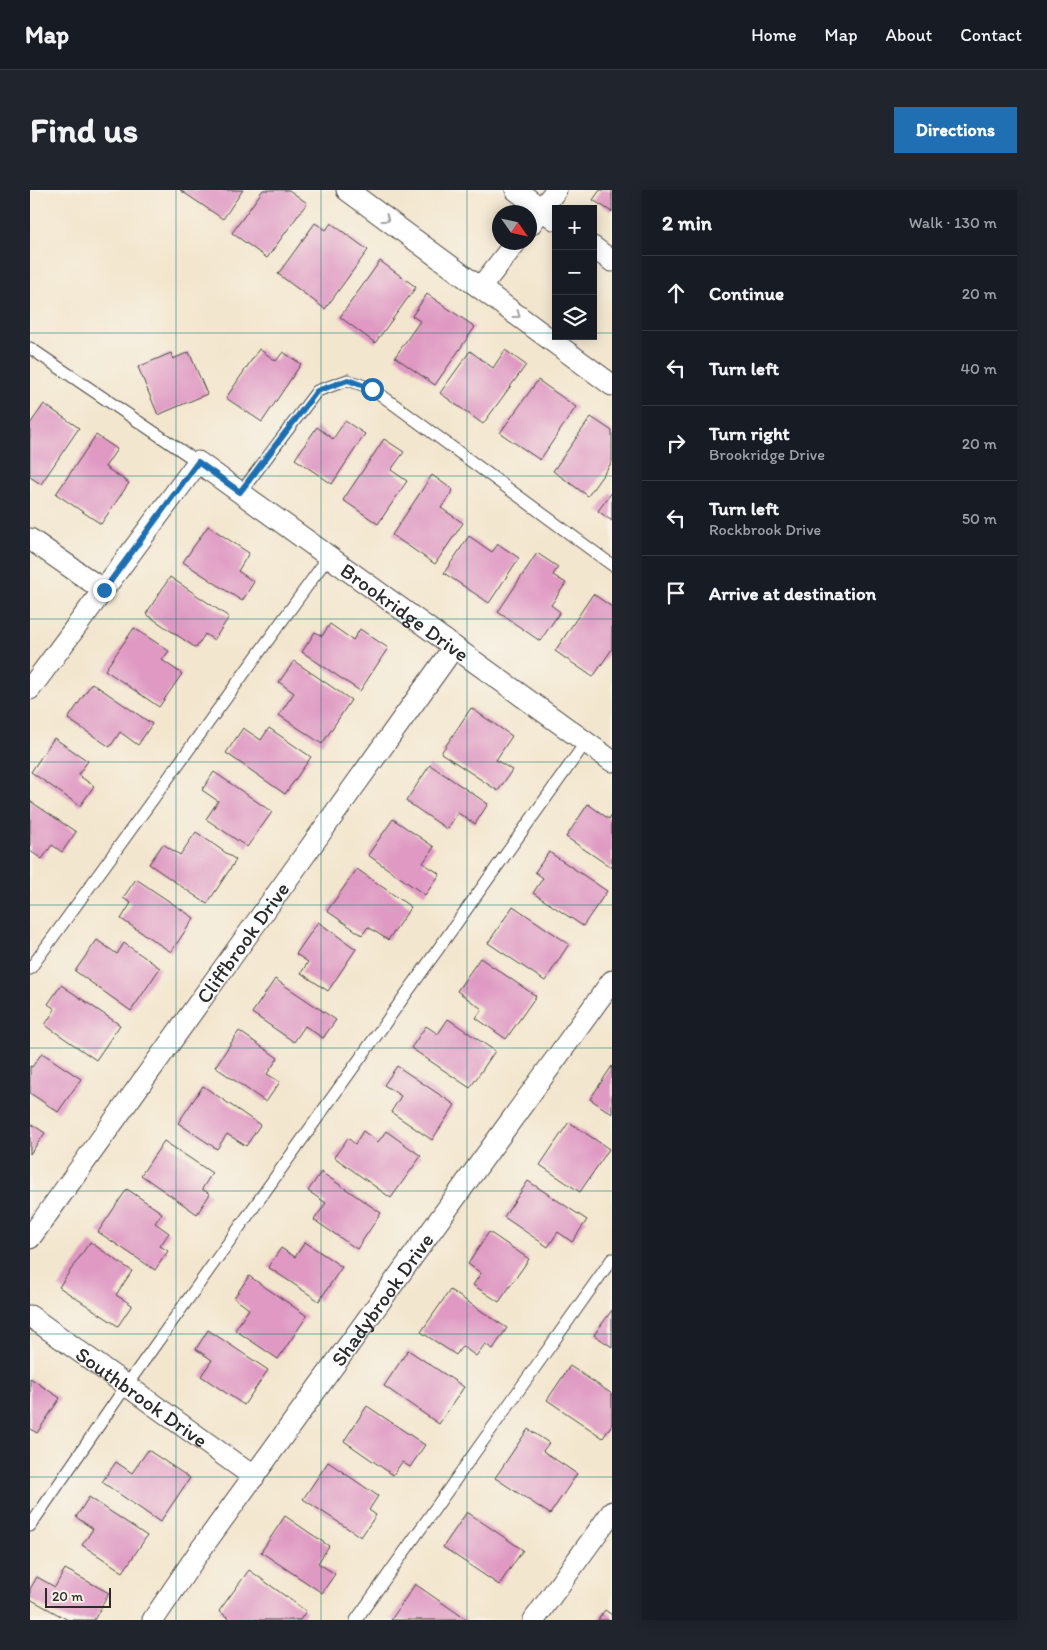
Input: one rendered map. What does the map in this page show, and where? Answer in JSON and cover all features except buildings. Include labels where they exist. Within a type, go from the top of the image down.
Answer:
[{"type":"street","points":[[347,190],[612,385]]},
{"type":"street","points":[[516,190],[542,218],[556,190]]},
{"type":"street","points":[[480,288],[510,250]]},
{"type":"street","points":[[597,250],[612,261]]},
{"type":"street","points":[[30,689],[198,462]]},
{"type":"street","name":"Brookridge Drive","points":[[198,462],[612,761]]},
{"type":"street","points":[[30,539],[104,590]]},
{"type":"street","name":"Cliffbrook Drive","points":[[30,1238],[454,646]]},
{"type":"street","name":"Shadybrook Drive","points":[[153,1620],[201,1549],[612,981]]},
{"type":"street","name":"Southbrook Drive","points":[[30,1316],[254,1476]]},
{"type":"street","points":[[534,1620],[612,1512]]},
{"type":"lane","points":[[30,348],[198,462]]},
{"type":"lane","points":[[240,492],[317,391],[348,380],[372,389],[612,564]]},
{"type":"lane","points":[[30,969],[329,556]]},
{"type":"lane","points":[[30,1526],[126,1386],[586,742]]},
{"type":"lane","points":[[356,1620],[612,1259]]},
{"type":"route","points":[[104,590],[198,462],[240,492],[317,391],[348,380],[372,389]]}]
